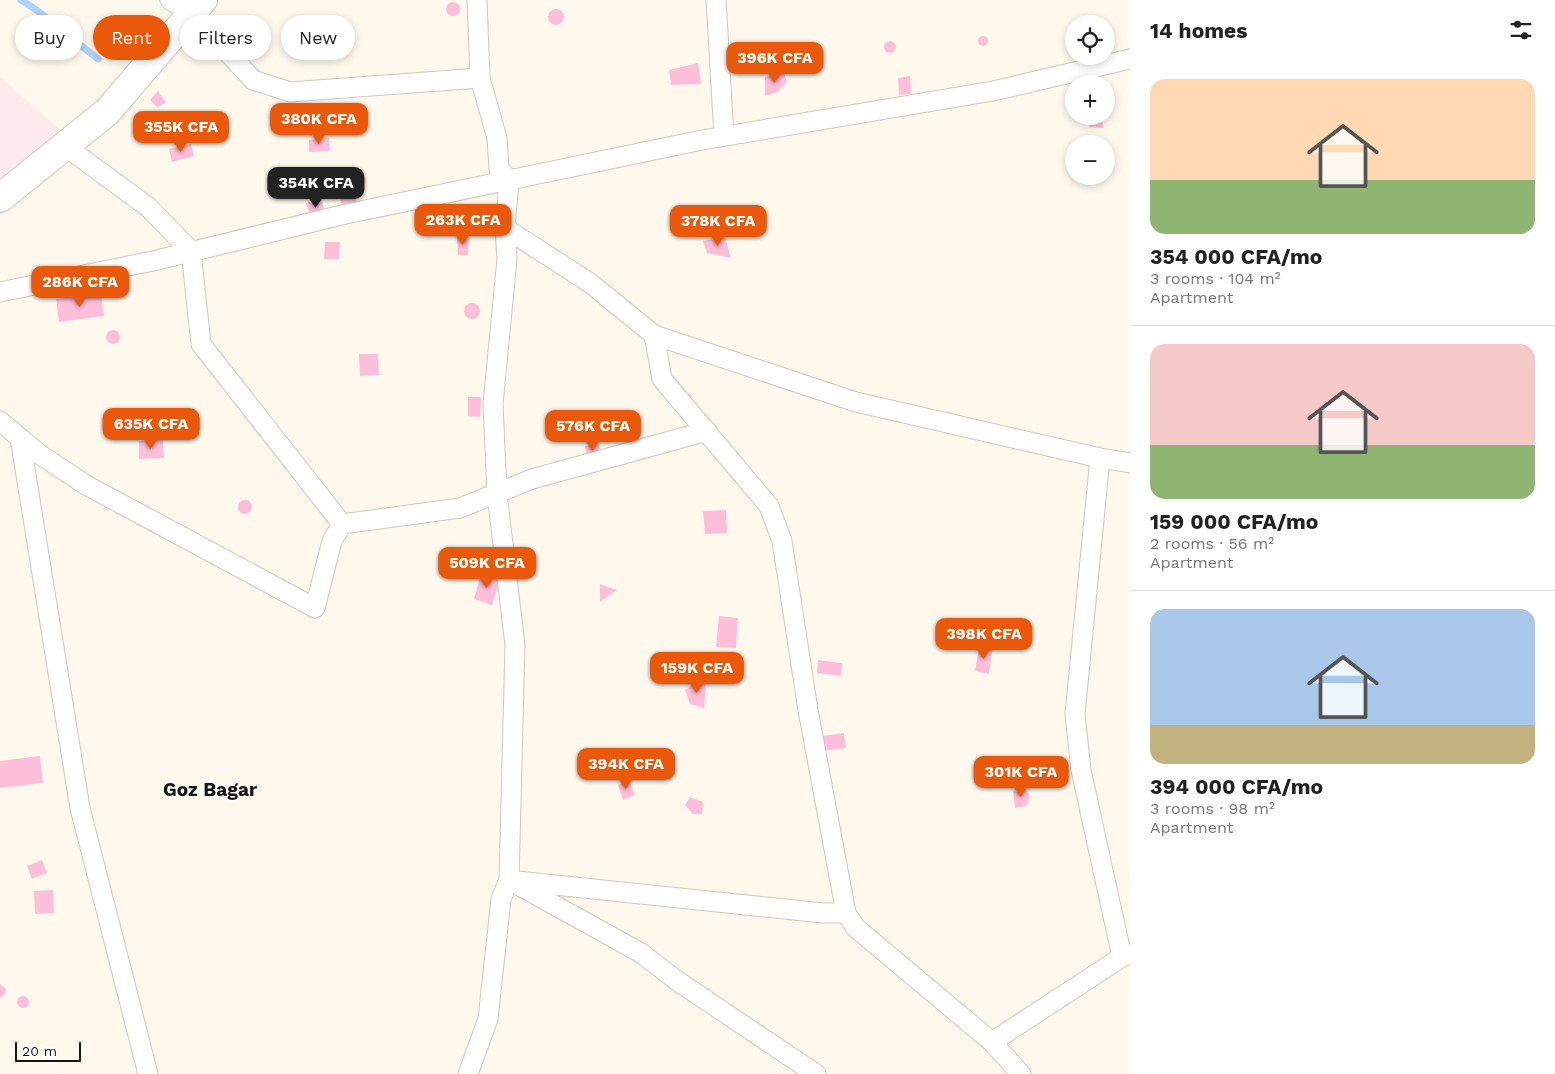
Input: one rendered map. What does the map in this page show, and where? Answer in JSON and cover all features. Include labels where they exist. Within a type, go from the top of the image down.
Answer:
[{"type":"main road","points":[[0,198],[107,112],[188,4]]},
{"type":"street","points":[[468,1074],[488,1019],[501,899],[509,880],[515,644],[497,494],[493,404],[507,259],[505,228],[509,180],[499,169],[497,138],[480,78],[477,0]]},
{"type":"street","points":[[716,0],[724,136]]},
{"type":"street","points":[[188,4],[253,80],[290,92],[480,78]]},
{"type":"street","points":[[0,292],[191,251],[346,214],[509,180],[724,136],[993,91],[1130,59]]},
{"type":"street","points":[[65,146],[148,207],[191,251],[201,344],[342,524]]},
{"type":"street","points":[[505,228],[590,283],[654,335],[856,402],[1100,458],[1130,463]]},
{"type":"street","points":[[654,335],[662,379],[768,506],[782,540],[808,710],[846,913],[856,928],[992,1042],[1021,1074]]},
{"type":"street","points":[[0,421],[39,454],[86,485],[315,608],[332,540],[342,524]]},
{"type":"street","points":[[342,524],[460,508],[532,479],[707,431]]},
{"type":"street","points":[[20,438],[80,808],[148,1074]]},
{"type":"street","points":[[992,1042],[1126,955],[1081,770],[1075,714],[1100,458]]},
{"type":"street","points":[[509,880],[823,913],[846,913]]},
{"type":"street","points":[[509,880],[641,953],[676,980],[816,1074]]},
{"type":"shaded area","points":[[0,77],[61,131],[0,181]]},
{"type":"building","points":[[450,2],[456,2],[460,9],[456,16],[450,16],[446,12],[446,6]]},
{"type":"building","points":[[556,9],[564,17],[556,25],[548,17]]},
{"type":"building","points":[[981,36],[985,36],[988,41],[987,45],[981,46],[978,43],[978,39]]},
{"type":"building","points":[[890,41],[896,47],[890,53],[884,47]]},
{"type":"building","points":[[698,63],[701,84],[671,85],[669,70]]},
{"type":"building","points":[[784,73],[787,82],[777,92],[765,96],[765,77]]},
{"type":"building","points":[[910,76],[911,94],[899,95],[898,78]]},
{"type":"building","points":[[158,91],[166,103],[157,107],[150,100]]},
{"type":"building","points":[[1089,125],[1103,125],[1103,128],[1089,127]]},
{"type":"building","points":[[329,138],[330,151],[309,152],[309,140]]},
{"type":"building","points":[[191,144],[194,156],[172,162],[169,149]]},
{"type":"building","points":[[353,191],[358,206],[344,211],[339,195]]},
{"type":"building","points":[[321,198],[326,215],[311,219],[306,203]]},
{"type":"building","points":[[725,237],[731,258],[707,253],[703,241]]},
{"type":"building","points":[[457,238],[469,239],[468,255],[458,255]]},
{"type":"building","points":[[325,242],[340,242],[339,259],[324,259]]},
{"type":"building","points":[[101,294],[104,316],[59,322],[56,299]]},
{"type":"building","points":[[472,303],[478,305],[480,311],[478,317],[472,319],[466,317],[464,311],[466,305]]},
{"type":"building","points":[[110,330],[116,330],[120,337],[116,344],[110,344],[106,340],[106,334]]},
{"type":"building","points":[[359,354],[378,354],[379,375],[360,376]]},
{"type":"building","points":[[468,397],[481,397],[480,417],[468,416]]},
{"type":"building","points":[[163,440],[164,458],[139,459],[139,441]]},
{"type":"building","points":[[599,444],[601,457],[587,459],[585,446]]},
{"type":"building","points":[[242,500],[248,500],[252,507],[248,514],[242,514],[238,510],[238,504]]},
{"type":"building","points":[[726,510],[727,533],[705,534],[703,511]]},
{"type":"building","points":[[481,574],[500,580],[492,605],[474,599]]},
{"type":"building","points":[[600,584],[617,590],[600,602]]},
{"type":"building","points":[[719,616],[738,618],[736,648],[716,647]]},
{"type":"building","points":[[993,646],[989,674],[975,671],[979,649]]},
{"type":"building","points":[[818,660],[842,663],[841,676],[817,673]]},
{"type":"building","points":[[704,678],[706,688],[704,708],[690,704],[685,690]]},
{"type":"building","points":[[844,733],[846,748],[824,751],[822,736]]},
{"type":"building","points":[[40,756],[43,783],[0,788],[0,761]]},
{"type":"building","points":[[629,780],[635,795],[623,800],[618,785]]},
{"type":"building","points":[[1025,789],[1030,795],[1027,806],[1015,808],[1013,791]]},
{"type":"building","points":[[690,797],[703,802],[702,814],[693,814],[685,805]]},
{"type":"building","points":[[42,860],[47,873],[32,879],[27,866]]},
{"type":"building","points":[[53,890],[54,913],[35,914],[34,891]]},
{"type":"building","points":[[0,984],[6,989],[5,994],[0,998]]},
{"type":"building","points":[[21,996],[25,996],[29,1002],[25,1008],[21,1008],[17,1004],[17,1000]]},
{"type":"waterway","points":[[21,0],[93,55]]},
{"type":"district","name":"Goz Bagar","points":[[210,789]]}]
